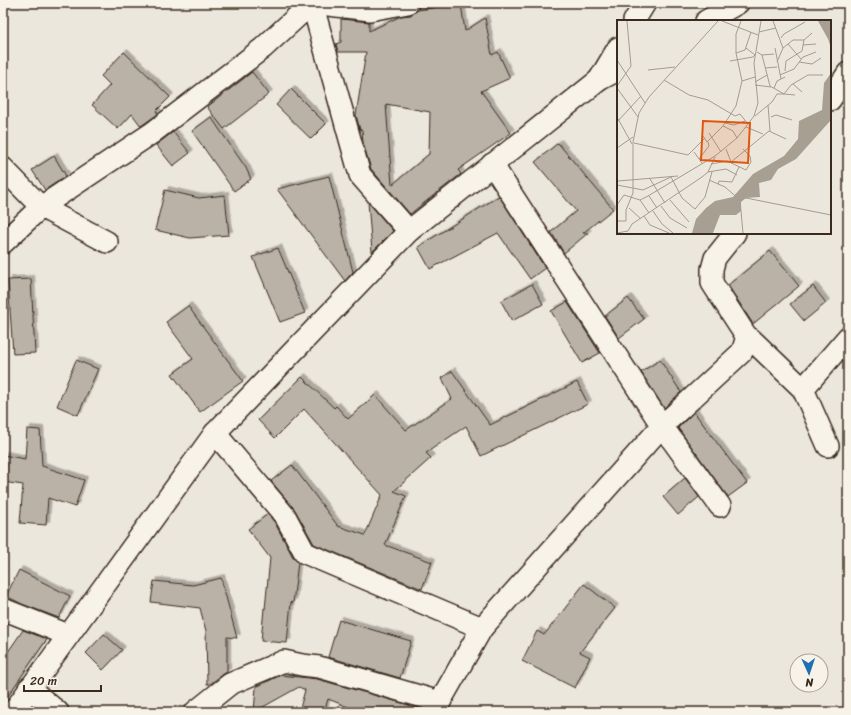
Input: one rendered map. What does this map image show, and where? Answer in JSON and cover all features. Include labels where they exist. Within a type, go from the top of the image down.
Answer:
[{"type":"street","points":[[3,243],[41,207],[152,133],[263,48],[312,3],[370,7],[408,3]]},
{"type":"street","points":[[312,3],[360,175],[409,230]]},
{"type":"street","points":[[635,20],[645,3]]},
{"type":"street","points":[[708,20],[738,3]]},
{"type":"street","points":[[599,80],[617,50]]},
{"type":"street","points":[[12,712],[215,433],[409,230],[599,80],[617,71]]},
{"type":"street","points":[[831,98],[848,73]]},
{"type":"street","points":[[492,164],[662,426],[720,506]]},
{"type":"street","points":[[3,168],[41,207],[107,242]]},
{"type":"street","points":[[734,234],[715,258],[712,269],[712,283],[747,336],[803,389],[828,446]]},
{"type":"street","points":[[195,712],[230,684],[284,661],[318,667],[437,707],[482,628],[662,426],[742,352],[747,336]]},
{"type":"street","points":[[803,389],[848,337]]},
{"type":"street","points":[[215,433],[285,516],[305,553],[482,628]]},
{"type":"street","points":[[3,609],[68,635]]},
{"type":"street","points":[[29,688],[58,712]]},
{"type":"building","points":[[461,4],[465,31],[485,18],[492,55],[498,52],[510,78],[481,91],[511,133],[458,170],[461,174],[410,214],[371,169],[363,143],[362,130],[360,130],[356,115],[366,52],[338,52],[336,44],[341,42],[341,19],[369,22],[369,31],[401,16],[411,15],[418,10]],"holes":[[[386,104],[430,112],[429,154],[392,185]]]},
{"type":"building","points":[[124,52],[170,97],[156,111],[158,114],[141,126],[132,114],[118,129],[92,105],[110,85],[101,76]]},
{"type":"building","points":[[252,72],[269,94],[224,129],[207,107]]},
{"type":"building","points":[[291,89],[326,124],[311,139],[276,105]]},
{"type":"building","points":[[211,117],[246,168],[251,179],[234,191],[192,131]]},
{"type":"building","points":[[173,132],[190,153],[173,166],[156,145]]},
{"type":"building","points":[[558,143],[613,209],[583,233],[588,233],[564,253],[551,232],[576,211],[535,162]]},
{"type":"building","points":[[54,156],[66,176],[45,190],[32,170]]},
{"type":"building","points":[[329,176],[353,272],[345,281],[277,189]]},
{"type":"building","points":[[165,190],[199,198],[225,195],[229,235],[190,238],[155,230]]},
{"type":"building","points":[[499,196],[545,268],[530,279],[498,233],[430,269],[418,247]]},
{"type":"building","points":[[368,202],[393,231],[372,252]]},
{"type":"building","points":[[278,248],[305,313],[280,322],[253,257]]},
{"type":"building","points":[[770,251],[799,286],[753,324],[728,285]]},
{"type":"building","points":[[31,279],[35,353],[13,354],[8,280]]},
{"type":"building","points":[[532,284],[543,304],[512,321],[501,301]]},
{"type":"building","points":[[813,286],[826,303],[804,321],[790,304]]},
{"type":"building","points":[[628,298],[644,319],[619,338],[605,316]]},
{"type":"building","points":[[567,302],[600,353],[582,363],[551,311]]},
{"type":"building","points":[[188,306],[243,381],[200,412],[172,374],[193,359],[166,322]]},
{"type":"building","points":[[76,360],[98,369],[78,415],[57,406]]},
{"type":"building","points":[[660,360],[681,392],[664,408],[641,372]]},
{"type":"building","points":[[452,371],[490,425],[577,382],[588,404],[481,456],[466,426],[426,453],[431,458],[394,491],[406,496],[385,545],[432,562],[422,589],[314,544],[295,510],[271,481],[292,465],[338,526],[365,535],[382,495],[304,409],[275,438],[258,420],[302,377],[334,408],[336,406],[348,419],[375,395],[406,430],[452,399],[442,378]]},
{"type":"building","points":[[694,412],[747,483],[728,497],[678,428]]},
{"type":"building","points":[[27,429],[40,430],[42,466],[84,480],[75,507],[48,498],[46,525],[20,523],[23,485],[3,482],[3,455],[25,459]]},
{"type":"building","points":[[685,478],[699,497],[678,515],[663,497]]},
{"type":"building","points":[[268,514],[275,523],[294,559],[298,562],[293,603],[291,602],[287,643],[261,641],[270,558],[248,529]]},
{"type":"building","points":[[19,570],[70,596],[59,618],[22,604],[6,596]]},
{"type":"building","points":[[221,578],[237,638],[227,637],[227,672],[210,684],[207,684],[206,631],[200,608],[151,602],[154,581],[193,585]]},
{"type":"building","points":[[584,584],[615,608],[580,652],[590,657],[575,688],[522,661],[537,631],[544,635]]},
{"type":"building","points":[[339,620],[411,641],[400,678],[328,657]]},
{"type":"building","points":[[23,630],[47,639],[3,703],[3,659]]},
{"type":"building","points":[[104,634],[122,650],[103,670],[86,653]]},
{"type":"building","points":[[281,675],[317,679],[423,709],[422,712],[361,712],[328,699],[324,712],[299,712],[305,690],[299,687],[254,712],[256,687]]}]
